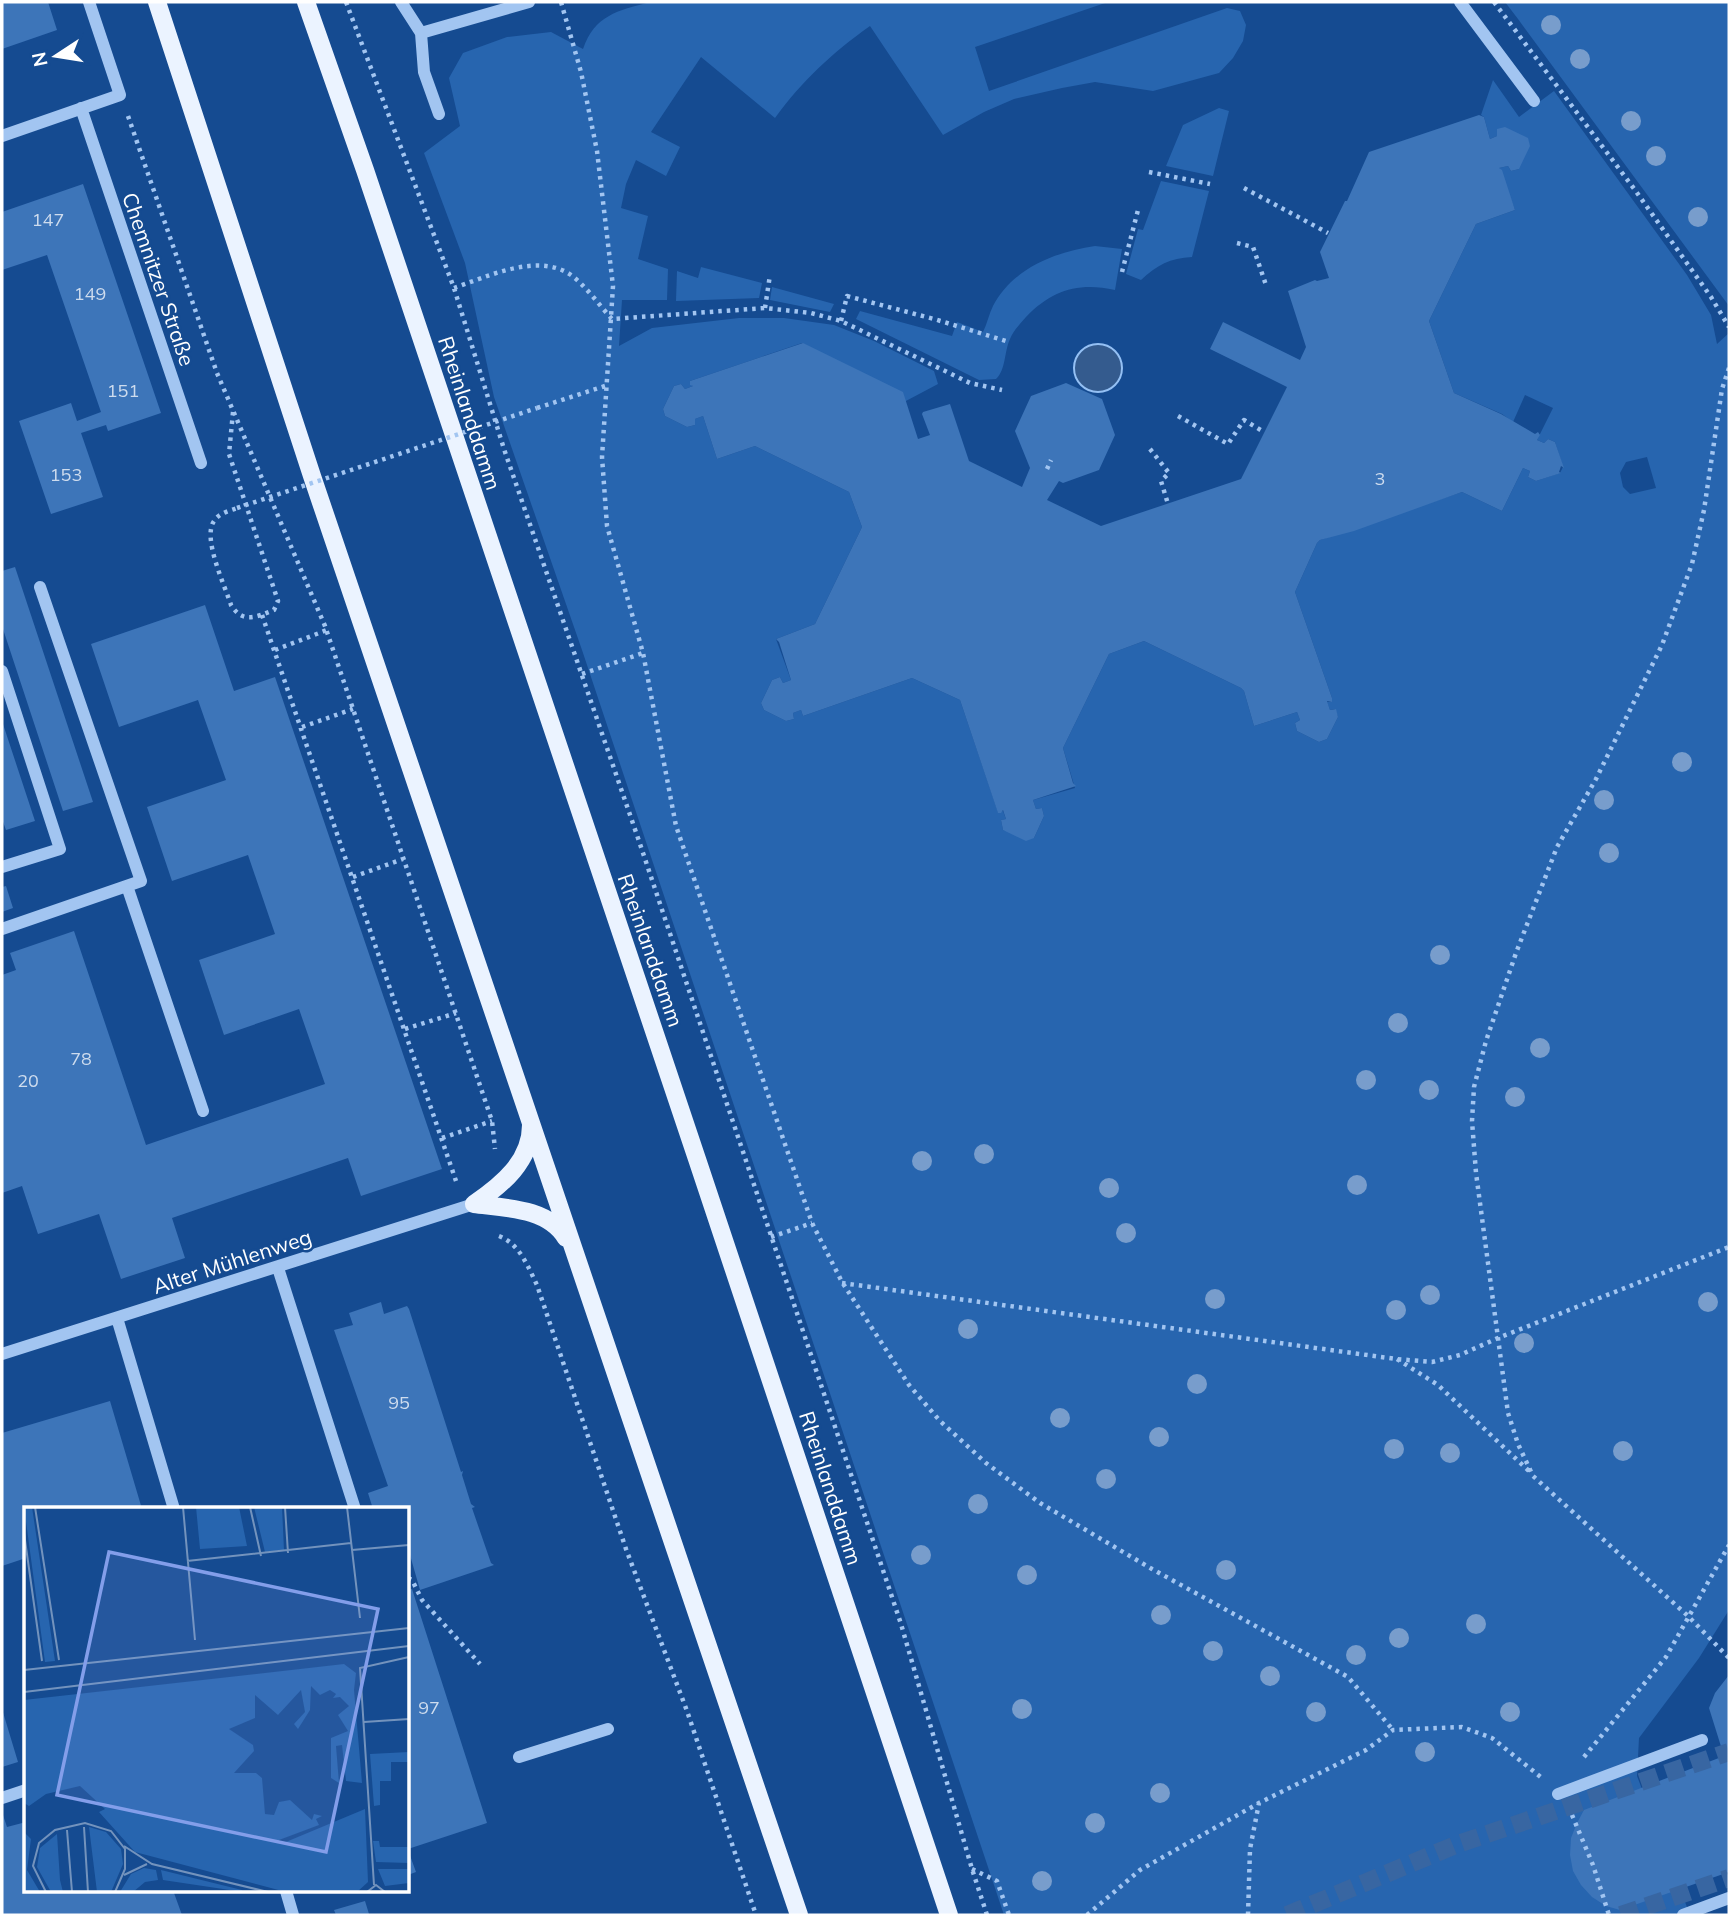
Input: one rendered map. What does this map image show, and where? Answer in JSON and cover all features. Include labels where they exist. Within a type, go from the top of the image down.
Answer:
[{"type":"main road","points":[[158,2],[283,389],[799,1915]]},
{"type":"main road","name":"Rheinlanddamm","points":[[306,2],[684,1119],[949,1915]]},
{"type":"main road","points":[[474,1204],[500,1186],[519,1163],[531,1138],[531,1121]]},
{"type":"main road","points":[[474,1204],[545,1217],[563,1232],[574,1250]]},
{"type":"street","points":[[2,136],[120,94],[89,2]]},
{"type":"street","points":[[401,2],[421,33],[424,72],[439,114]]},
{"type":"street","points":[[421,33],[529,2]]},
{"type":"street","points":[[1460,2],[1534,101]]},
{"type":"street","name":"Chemnitzer Straße","points":[[81,108],[201,463]]},
{"type":"street","points":[[2,929],[141,881],[40,587]]},
{"type":"street","points":[[2,671],[60,849],[2,867]]},
{"type":"street","points":[[127,886],[203,1111]]},
{"type":"street","name":"Alter Mühlenweg","points":[[2,1354],[474,1204]]},
{"type":"street","points":[[278,1268],[354,1507]]},
{"type":"street","points":[[117,1318],[173,1507]]},
{"type":"street","points":[[519,1757],[608,1729]]},
{"type":"street","points":[[1558,1794],[1702,1740]]},
{"type":"street","points":[[2,1798],[24,1791]]},
{"type":"street","points":[[286,1892],[293,1915]]},
{"type":"street","points":[[1683,1915],[1729,1898]]},
{"type":"path","points":[[346,2],[454,288],[505,449],[901,1625],[987,1915]]},
{"type":"path","points":[[561,2],[581,72],[597,151],[613,286],[602,457],[607,526],[643,653],[676,826],[813,1223],[842,1282],[909,1385],[940,1421],[986,1463],[1051,1510],[1152,1569],[1348,1676],[1393,1730]]},
{"type":"path","points":[[1494,2],[1635,190],[1711,297],[1729,327]]},
{"type":"path","points":[[120,94],[213,360],[327,630],[492,1121],[496,1146],[493,1154]]},
{"type":"path","points":[[1149,172],[1210,184]]},
{"type":"path","points":[[1244,188],[1328,233]]},
{"type":"path","points":[[1122,272],[1138,210]]},
{"type":"path","points":[[1237,243],[1253,247],[1266,285]]},
{"type":"path","points":[[454,288],[521,266],[544,266],[570,274],[612,319]]},
{"type":"path","points":[[765,308],[770,275]]},
{"type":"path","points":[[841,321],[847,296],[1009,342]]},
{"type":"path","points":[[612,319],[765,308],[811,313],[841,321],[970,383],[1002,390]]},
{"type":"path","points":[[1533,1476],[1518,1444],[1508,1413],[1476,1173],[1472,1121],[1474,1087],[1486,1041],[1516,953],[1557,847],[1595,779],[1662,645],[1692,564],[1704,510],[1721,389],[1729,368]]},
{"type":"path","points":[[233,410],[229,454],[277,594],[277,606],[274,610],[244,618],[236,613],[231,605],[210,540],[213,522],[220,514],[237,508],[537,408],[605,386]]},
{"type":"path","points":[[1178,416],[1228,444],[1244,420],[1265,432]]},
{"type":"path","points":[[1150,449],[1169,473],[1161,481],[1168,504]]},
{"type":"path","points":[[1047,469],[1051,460]]},
{"type":"path","points":[[262,615],[456,1181]]},
{"type":"path","points":[[275,650],[327,630]]},
{"type":"path","points":[[582,674],[643,653]]},
{"type":"path","points":[[302,727],[353,709]]},
{"type":"path","points":[[353,877],[403,859]]},
{"type":"path","points":[[405,1029],[456,1013]]},
{"type":"path","points":[[442,1138],[492,1121]]},
{"type":"path","points":[[771,1237],[813,1223]]},
{"type":"path","points":[[493,1234],[507,1239],[524,1257],[537,1285],[626,1549],[687,1711],[756,1915]]},
{"type":"path","points":[[842,1282],[1432,1362],[1460,1355],[1729,1247]]},
{"type":"path","points":[[1396,1359],[1438,1384],[1533,1476],[1688,1616],[1729,1658]]},
{"type":"path","points":[[1598,1741],[1666,1657],[1729,1545]]},
{"type":"path","points":[[1725,1552],[1729,1561]]},
{"type":"path","points":[[410,1579],[422,1600],[480,1664]]},
{"type":"path","points":[[1087,1915],[1140,1870],[1259,1802],[1366,1750],[1393,1730],[1462,1727],[1492,1738],[1528,1765],[1558,1794]]},
{"type":"path","points":[[1248,1915],[1250,1849],[1259,1802]]},
{"type":"path","points":[[1573,1816],[1611,1915]]},
{"type":"path","points":[[972,1869],[997,1881],[1009,1915]]},
{"type":"shaded area","points":[[650,2],[1108,2],[975,47],[989,91],[1227,8],[1240,11],[1246,25],[1243,41],[1233,58],[1219,73],[1153,91],[1095,82],[1062,88],[1014,99],[943,135],[870,26],[818,68],[775,118],[701,57],[651,132],[680,147],[666,176],[636,160],[626,184],[621,208],[648,216],[638,259],[668,269],[667,300],[622,300],[619,346],[652,328],[739,318],[784,318],[834,325],[874,341],[934,371],[938,384],[904,402],[802,343],[690,381],[693,386],[685,389],[681,384],[674,386],[663,409],[665,416],[687,427],[695,425],[695,419],[703,416],[717,459],[755,446],[849,492],[862,527],[815,624],[776,639],[791,680],[783,683],[780,677],[772,680],[761,703],[764,710],[786,721],[794,719],[793,713],[801,710],[803,716],[912,678],[960,700],[998,812],[1003,811],[1006,819],[1001,820],[1003,830],[1034,838],[1044,816],[1042,808],[1036,809],[1033,800],[1075,788],[1063,748],[1109,654],[1144,641],[1241,688],[1254,726],[1297,712],[1300,720],[1295,723],[1297,731],[1319,742],[1327,739],[1338,717],[1335,709],[1330,710],[1327,702],[1332,702],[1332,698],[1295,592],[1317,543],[1462,492],[1502,511],[1523,468],[1530,471],[1528,477],[1536,481],[1560,473],[1563,467],[1555,442],[1548,439],[1544,443],[1537,440],[1553,408],[1525,395],[1513,422],[1502,414],[1454,393],[1429,321],[1476,224],[1515,210],[1499,168],[1508,166],[1511,171],[1519,169],[1497,130],[1497,136],[1490,139],[1484,117],[1481,115],[1493,80],[1519,117],[1554,91],[1687,275],[1711,315],[1717,344],[1729,333],[1729,1610],[1699,1658],[1639,1738],[1637,1776],[1690,1915],[1004,1915],[582,650],[494,397],[465,263],[424,153],[460,126],[449,78],[463,53],[507,37],[551,32],[583,49],[594,29],[609,16]],"holes":[[[1647,457],[1656,488],[1630,494],[1623,487],[1620,473],[1626,462]]]},
{"type":"shaded area","points":[[1505,2],[1729,2],[1729,306],[1518,19]]},
{"type":"shaded area","points":[[1219,108],[1229,111],[1213,176],[1166,166],[1183,125]]},
{"type":"shaded area","points":[[1161,181],[1209,191],[1192,257],[1164,263],[1141,280],[1126,274],[1138,229],[1143,230]]},
{"type":"shaded area","points":[[1095,246],[1122,249],[1115,290],[1078,288],[1056,294],[1046,300],[1026,317],[1013,333],[1002,371],[996,379],[979,380],[856,319],[860,311],[952,336],[957,322],[983,332],[993,306],[1012,281],[1036,264],[1050,258]]},
{"type":"shaded area","points":[[701,267],[762,283],[759,298],[676,301],[677,271],[698,278]]},
{"type":"shaded area","points":[[772,287],[834,304],[830,312],[770,300]]},
{"type":"shaded area","points":[[1098,344],[1115,351],[1122,368],[1115,385],[1098,392],[1081,385],[1074,368],[1081,351]]},
{"type":"building","points":[[2,2],[48,2],[57,30],[2,49]]},
{"type":"building","points":[[1479,115],[1484,117],[1490,139],[1497,136],[1497,129],[1505,127],[1528,138],[1530,146],[1519,169],[1511,171],[1508,166],[1499,168],[1515,210],[1476,224],[1429,321],[1454,393],[1501,414],[1535,434],[1538,432],[1540,435],[1537,440],[1544,443],[1548,439],[1555,442],[1564,468],[1561,466],[1561,473],[1536,481],[1528,477],[1530,471],[1523,468],[1502,511],[1462,492],[1317,543],[1295,592],[1332,698],[1332,702],[1327,701],[1330,710],[1336,709],[1338,717],[1327,739],[1319,742],[1297,731],[1295,723],[1300,720],[1297,712],[1254,726],[1241,688],[1144,641],[1109,654],[1063,748],[1076,786],[1033,800],[1036,809],[1042,808],[1044,816],[1034,838],[1026,841],[1003,830],[1001,820],[1006,819],[1003,810],[998,813],[960,700],[912,678],[803,716],[801,710],[793,713],[794,719],[786,721],[764,710],[761,703],[772,680],[780,677],[783,683],[791,680],[776,639],[815,624],[862,527],[849,492],[755,446],[717,459],[703,416],[695,419],[695,425],[687,427],[665,416],[663,409],[674,386],[681,384],[685,389],[693,386],[690,381],[803,343],[903,392],[918,439],[930,435],[923,412],[950,404],[969,461],[1022,487],[1030,468],[1015,431],[1031,396],[1066,383],[1102,399],[1115,435],[1099,470],[1063,483],[1059,481],[1047,500],[1101,526],[1241,479],[1287,387],[1210,349],[1223,322],[1300,360],[1306,347],[1288,291],[1315,280],[1329,278],[1320,252],[1369,152]]},
{"type":"building","points":[[83,184],[161,413],[108,431],[106,425],[81,433],[103,497],[51,514],[19,421],[71,403],[77,421],[101,412],[47,255],[2,270],[2,212]]},
{"type":"building","points":[[15,567],[93,802],[63,811],[2,626],[2,571]]},
{"type":"building","points":[[205,605],[234,691],[275,677],[442,1169],[361,1196],[348,1158],[172,1218],[185,1258],[121,1279],[99,1214],[38,1234],[22,1186],[2,1193],[2,975],[16,970],[10,953],[74,931],[146,1145],[325,1084],[299,1009],[224,1035],[199,960],[275,934],[248,855],[172,881],[147,807],[226,780],[198,700],[119,727],[91,644]]},
{"type":"building","points":[[2,721],[35,821],[6,830],[2,819]]},
{"type":"building","points":[[6,886],[13,908],[2,912],[2,887]]},
{"type":"building","points":[[381,1302],[384,1314],[407,1306],[409,1309],[461,1472],[463,1471],[471,1504],[475,1507],[472,1508],[494,1565],[420,1590],[410,1555],[410,1507],[372,1507],[368,1493],[388,1486],[334,1330],[353,1325],[349,1313]]},
{"type":"building","points":[[110,1401],[141,1507],[24,1507],[24,1559],[2,1566],[2,1433]]},
{"type":"building","points":[[410,1590],[487,1823],[410,1848]]},
{"type":"building","points":[[1729,1675],[1729,1872],[1620,1910],[1606,1906],[1592,1897],[1573,1871],[1571,1838],[1577,1823],[1584,1810],[1724,1756],[1709,1708],[1715,1693]]},
{"type":"building","points":[[2,1709],[18,1762],[2,1767]]},
{"type":"building","points":[[2,1812],[7,1827],[24,1823],[24,1892],[177,1892],[174,1893],[182,1915],[2,1915]]},
{"type":"building","points":[[410,1856],[416,1872],[410,1874]]},
{"type":"building","points":[[365,1901],[369,1914],[336,1915],[334,1910]]},
{"type":"tunnel","points":[[1287,1915],[1458,1844],[1729,1752]]},
{"type":"tunnel","points":[[1621,1915],[1729,1878]]}]
